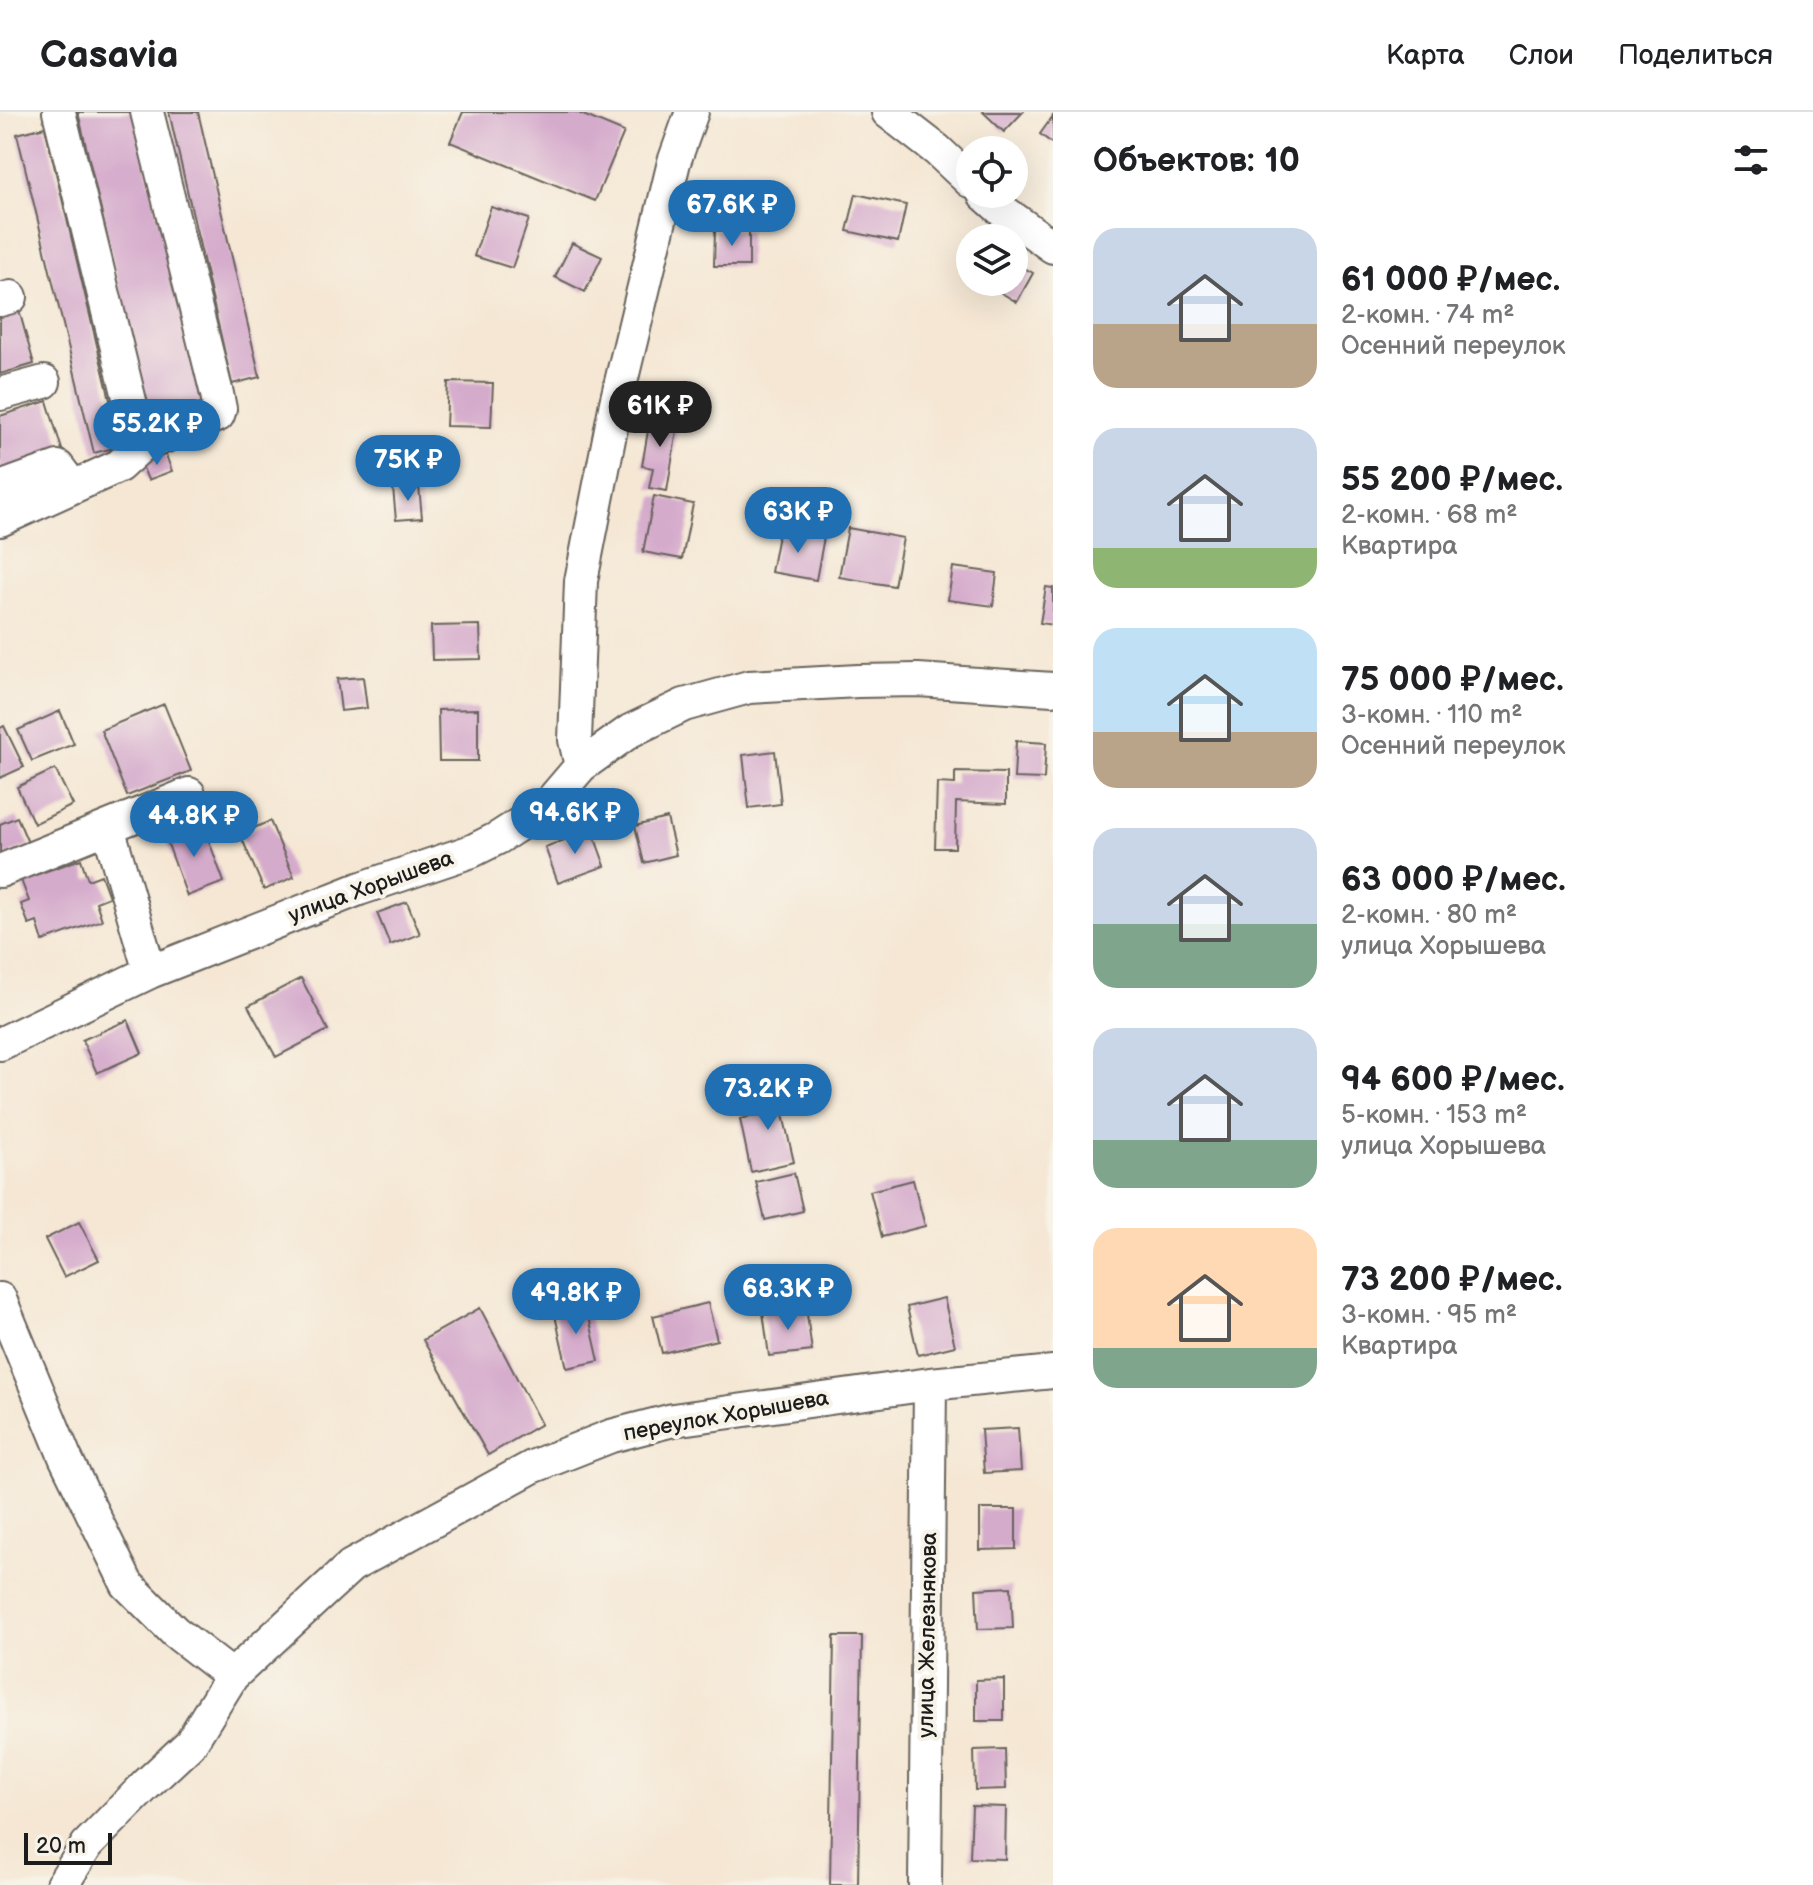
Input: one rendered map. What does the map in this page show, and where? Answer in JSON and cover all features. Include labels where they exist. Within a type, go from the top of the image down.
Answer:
[{"type":"street","points":[[59,112],[141,446]]},
{"type":"street","points":[[0,520],[119,466],[141,446],[218,415],[220,409],[147,112]]},
{"type":"street","points":[[581,766],[575,740],[581,581],[616,403],[674,162],[692,112]]},
{"type":"street","points":[[888,112],[956,168]]},
{"type":"street","points":[[1000,208],[1053,247]]},
{"type":"street","points":[[0,394],[44,382]]},
{"type":"street","points":[[0,488],[58,467],[73,487]]},
{"type":"street","name":"улица Хорышева","points":[[2,1037],[150,972],[359,889],[485,845],[546,807],[581,766],[630,731],[684,705],[749,687],[858,681],[918,680],[1053,689]]},
{"type":"street","points":[[0,871],[189,794]]},
{"type":"street","points":[[108,827],[150,972]]},
{"type":"street","points":[[0,1299],[65,1457],[127,1584],[175,1632],[232,1676]]},
{"type":"street","name":"переулок Хорышева","points":[[62,1885],[87,1845],[190,1744],[232,1676],[351,1566],[532,1467],[611,1436],[673,1420],[930,1384],[1053,1372]]},
{"type":"street","name":"улица Железнякова","points":[[925,1885],[930,1384]]},
{"type":"building","points":[[78,112],[134,112],[203,409],[150,421]]},
{"type":"building","points":[[169,112],[198,112],[260,377],[232,384]]},
{"type":"building","points":[[463,112],[576,112],[624,132],[595,201],[450,142]]},
{"type":"building","points":[[983,112],[1023,112],[1004,132]]},
{"type":"building","points":[[1053,116],[1053,144],[1040,134]]},
{"type":"building","points":[[45,127],[121,446],[94,453],[17,134]]},
{"type":"building","points":[[856,194],[906,205],[898,242],[847,231]]},
{"type":"building","points":[[491,207],[529,219],[512,268],[474,256]]},
{"type":"building","points":[[715,230],[749,230],[749,266],[714,266]]},
{"type":"building","points":[[572,243],[602,257],[585,292],[555,277]]},
{"type":"building","points":[[1007,296],[1020,296],[1017,302]]},
{"type":"building","points":[[19,310],[34,364],[0,374],[0,316]]},
{"type":"building","points":[[448,382],[493,383],[491,427],[446,426]]},
{"type":"building","points":[[47,401],[64,456],[0,475],[0,416]]},
{"type":"building","points":[[651,413],[679,418],[667,491],[649,488],[653,468],[642,466]]},
{"type":"building","points":[[165,453],[172,471],[148,480],[141,463]]},
{"type":"building","points":[[419,486],[422,518],[396,520],[393,488]]},
{"type":"building","points":[[654,496],[693,504],[682,559],[643,552]]},
{"type":"building","points":[[848,528],[903,538],[894,586],[839,577]]},
{"type":"building","points":[[779,530],[824,537],[816,580],[771,572]]},
{"type":"building","points":[[953,567],[997,573],[993,606],[948,600]]},
{"type":"building","points":[[1046,587],[1053,588],[1053,625],[1040,623]]},
{"type":"building","points":[[480,625],[481,659],[432,660],[431,626]]},
{"type":"building","points":[[363,677],[367,708],[341,711],[337,679]]},
{"type":"building","points":[[164,704],[191,771],[127,796],[101,730]]},
{"type":"building","points":[[478,709],[478,761],[439,761],[438,710]]},
{"type":"building","points":[[60,711],[74,744],[32,761],[18,730]]},
{"type":"building","points":[[4,726],[24,767],[0,778],[0,728]]},
{"type":"building","points":[[1016,741],[1046,743],[1044,779],[1014,778]]},
{"type":"building","points":[[775,751],[781,804],[749,808],[743,755]]},
{"type":"building","points":[[55,769],[73,805],[34,824],[17,787]]},
{"type":"building","points":[[955,772],[1006,773],[1006,804],[956,802],[955,848],[935,848],[937,783],[955,784]]},
{"type":"building","points":[[17,817],[29,845],[0,858],[0,824]]},
{"type":"building","points":[[667,818],[676,855],[644,863],[635,826]]},
{"type":"building","points":[[270,821],[294,877],[264,890],[240,834]]},
{"type":"building","points":[[202,822],[224,882],[187,896],[165,836]]},
{"type":"building","points":[[592,830],[605,866],[558,883],[545,847]]},
{"type":"building","points":[[81,859],[88,880],[101,875],[109,897],[96,902],[102,920],[43,941],[37,922],[29,925],[21,904],[29,901],[21,880]]},
{"type":"building","points":[[407,902],[420,934],[390,945],[377,913]]},
{"type":"building","points":[[301,978],[328,1030],[276,1057],[248,1006]]},
{"type":"building","points":[[128,1020],[142,1053],[97,1073],[82,1040]]},
{"type":"building","points":[[784,1084],[789,1104],[781,1106],[794,1162],[751,1172],[740,1119],[763,1114],[758,1091]]},
{"type":"building","points":[[794,1173],[803,1211],[765,1220],[756,1182]]},
{"type":"building","points":[[913,1180],[925,1226],[882,1237],[870,1191]]},
{"type":"building","points":[[79,1222],[99,1260],[64,1277],[45,1239]]},
{"type":"building","points":[[944,1298],[955,1346],[918,1355],[907,1307]]},
{"type":"building","points":[[708,1303],[717,1340],[662,1353],[653,1316]]},
{"type":"building","points":[[586,1304],[599,1361],[567,1368],[554,1311]]},
{"type":"building","points":[[806,1307],[812,1351],[769,1356],[763,1312]]},
{"type":"building","points":[[480,1308],[541,1424],[488,1455],[423,1340]]},
{"type":"building","points":[[1018,1428],[1021,1471],[984,1473],[981,1430]]},
{"type":"building","points":[[980,1509],[1016,1509],[1016,1549],[980,1550]]},
{"type":"building","points":[[1011,1587],[1013,1628],[978,1629],[976,1589]]},
{"type":"building","points":[[834,1636],[862,1636],[858,1885],[830,1885]]},
{"type":"building","points":[[1004,1679],[1004,1721],[976,1721],[976,1680]]},
{"type":"building","points":[[1005,1749],[1006,1789],[975,1790],[974,1750]]},
{"type":"building","points":[[972,1806],[1006,1807],[1005,1859],[970,1858]]}]
